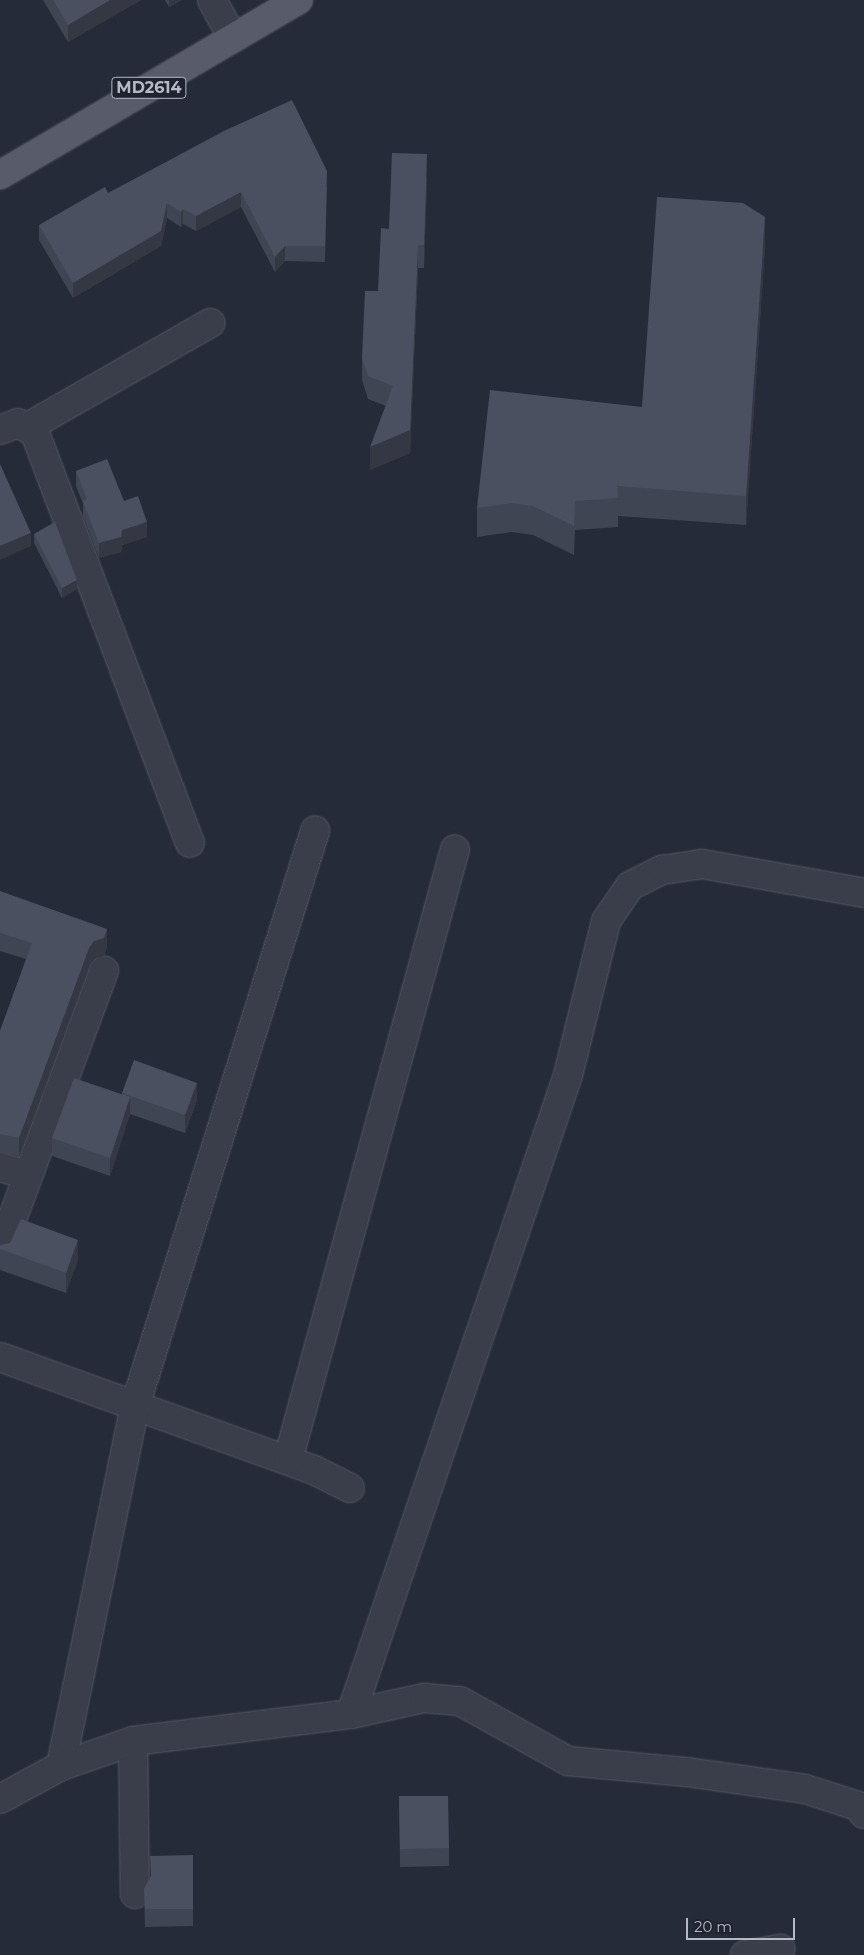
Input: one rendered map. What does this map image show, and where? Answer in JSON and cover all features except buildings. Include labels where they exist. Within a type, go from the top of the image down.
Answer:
[{"type":"main road","name":"MD2614","points":[[0,175],[298,0]]},
{"type":"street","points":[[212,0],[233,38]]},
{"type":"street","points":[[28,427],[210,322]]},
{"type":"street","points":[[0,430],[18,423],[36,433],[190,843]]},
{"type":"street","points":[[61,1766],[135,1406],[315,831]]},
{"type":"street","points":[[288,1460],[455,849]]},
{"type":"street","points":[[352,1714],[568,1075],[606,921],[630,886],[662,870],[702,864],[864,893]]},
{"type":"street","points":[[0,1252],[104,971]]},
{"type":"street","points":[[0,1167],[28,1175]]},
{"type":"street","points":[[0,1357],[288,1460],[350,1488]]},
{"type":"street","points":[[5,1790],[61,1766],[133,1741],[352,1714],[424,1698],[460,1700],[568,1761],[687,1772],[805,1789],[858,1806],[864,1814]]},
{"type":"street","points":[[133,1741],[135,1894]]},
{"type":"street","points":[[745,1955],[780,1949]]}]
